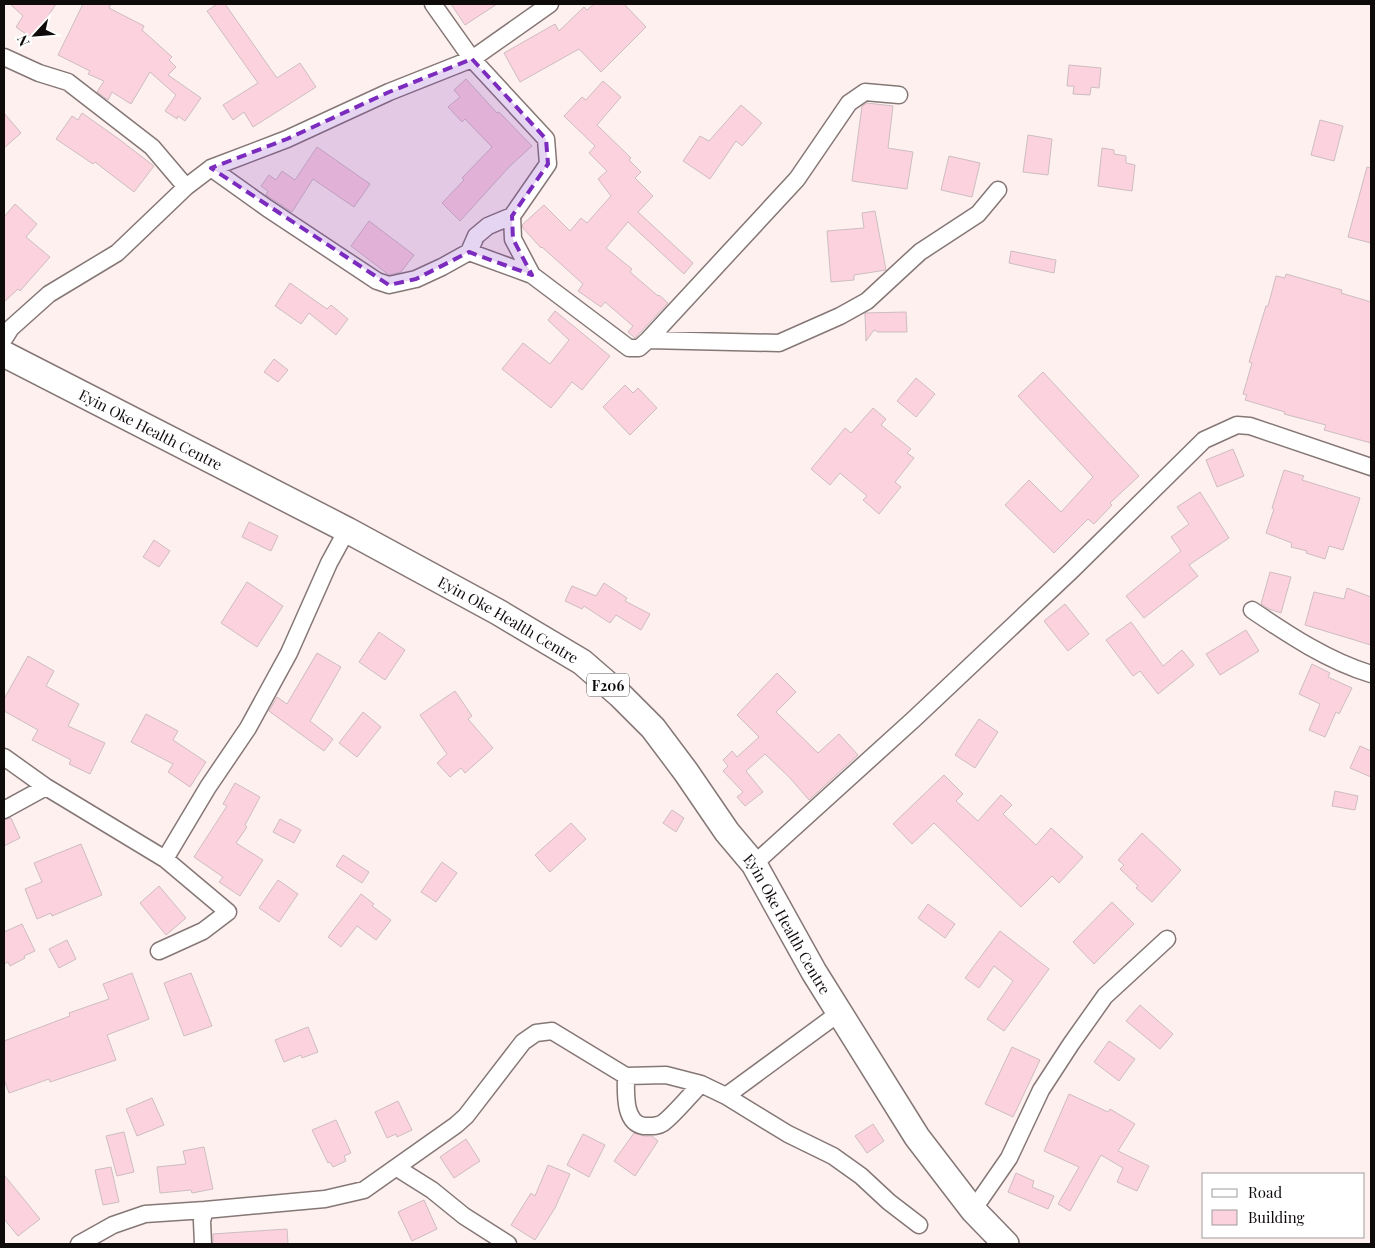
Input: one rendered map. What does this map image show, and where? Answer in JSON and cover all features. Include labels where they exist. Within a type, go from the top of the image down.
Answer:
[{"type":"main road","name":"Eyin Oke Health Centre","points":[[4,354],[347,530],[498,612],[582,662],[620,695],[653,728],[727,832],[754,864],[814,972],[917,1137],[973,1210],[1006,1244]]},
{"type":"street","points":[[211,168],[361,271],[377,281],[389,285],[416,279],[469,252],[476,236],[488,226],[512,216],[548,164],[546,140],[472,59],[433,4]]},
{"type":"street","points":[[4,339],[11,328],[49,294],[117,253],[186,187],[211,168],[287,139],[389,92],[472,59],[550,4]]},
{"type":"street","points":[[4,57],[39,73],[68,82],[152,147],[186,187]]},
{"type":"street","points":[[469,252],[532,275],[629,348],[639,348],[797,179],[849,103],[865,92],[899,95]]},
{"type":"street","points":[[648,340],[779,342],[867,301],[920,252],[978,214],[998,190]]},
{"type":"street","points":[[512,216],[514,239],[532,275]]},
{"type":"street","points":[[754,864],[914,719],[1071,571],[1204,440],[1236,425],[1250,426],[1371,467]]},
{"type":"street","points":[[165,859],[208,787],[248,728],[289,653],[329,563],[347,530]]},
{"type":"street","points":[[1252,610],[1296,640],[1371,674]]},
{"type":"street","points":[[4,757],[46,787],[165,859],[228,912],[203,932],[159,951]]},
{"type":"street","points":[[4,810],[46,787]]},
{"type":"street","points":[[973,1210],[1009,1158],[1041,1090],[1088,1020],[1106,996],[1167,939]]},
{"type":"street","points":[[726,1096],[839,1013]]},
{"type":"street","points":[[79,1244],[113,1225],[144,1214],[325,1198],[364,1190],[397,1168],[466,1116],[523,1042],[536,1033],[552,1031],[626,1076],[666,1075],[701,1084],[726,1096],[788,1134],[833,1156],[861,1176],[889,1202],[919,1225]]},
{"type":"street","points":[[626,1076],[626,1098],[630,1116],[640,1125],[653,1127],[663,1122],[701,1084]]},
{"type":"street","points":[[397,1168],[432,1190],[464,1216],[508,1244]]},
{"type":"street","points":[[203,1244],[201,1231],[205,1210]]},
{"type":"highlighted area","points":[[472,59],[546,139],[548,164],[512,216],[513,239],[532,275],[469,252],[416,279],[389,285],[211,168],[287,139],[389,92]]},
{"type":"building","points":[[10,4],[56,4],[33,39],[16,27],[23,16]]},
{"type":"building","points":[[83,4],[111,4],[109,8],[144,26],[142,30],[172,57],[169,60],[176,67],[168,75],[201,98],[185,121],[178,116],[177,119],[165,111],[176,95],[150,72],[131,104],[112,92],[108,100],[97,92],[104,81],[88,74],[90,71],[58,55]]},
{"type":"building","points":[[217,4],[225,4],[277,78],[300,63],[316,87],[253,127],[244,112],[233,120],[223,105],[258,83],[207,11]]},
{"type":"building","points":[[451,4],[497,4],[465,25]]},
{"type":"building","points":[[594,4],[624,4],[646,27],[601,72],[579,49],[520,82],[504,53],[555,24],[559,31],[584,7],[587,10]]},
{"type":"building","points":[[1069,65],[1101,68],[1099,88],[1091,87],[1090,95],[1073,94],[1074,86],[1067,86]]},
{"type":"building","points":[[466,79],[497,113],[499,112],[532,146],[510,166],[460,221],[442,203],[464,180],[462,178],[492,147],[465,119],[462,122],[448,107],[460,97],[454,90]]},
{"type":"building","points":[[603,81],[621,97],[597,125],[631,158],[629,160],[641,172],[635,178],[653,196],[638,212],[693,263],[684,274],[628,222],[606,248],[632,269],[630,272],[668,303],[635,338],[628,332],[633,326],[605,302],[601,307],[578,291],[583,284],[541,248],[522,225],[544,205],[570,231],[581,218],[587,223],[611,196],[598,179],[607,171],[589,153],[595,146],[564,116],[582,97],[586,100]]},
{"type":"building","points":[[867,103],[893,106],[888,148],[913,152],[907,189],[852,181],[862,106]]},
{"type":"building","points":[[741,105],[762,123],[742,146],[736,141],[710,179],[683,161],[700,136],[709,141]]},
{"type":"building","points":[[4,113],[21,133],[4,148]]},
{"type":"building","points":[[82,113],[154,166],[134,192],[95,162],[93,164],[56,139],[72,116],[78,120]]},
{"type":"building","points":[[1320,120],[1343,126],[1334,161],[1311,155]]},
{"type":"building","points":[[1028,135],[1052,139],[1048,175],[1023,172]]},
{"type":"building","points":[[317,147],[370,184],[354,207],[313,179],[292,212],[266,195],[268,191],[261,186],[269,175],[276,180],[282,171],[295,180]]},
{"type":"building","points":[[1102,148],[1114,150],[1114,154],[1126,156],[1126,163],[1135,165],[1132,191],[1098,186]]},
{"type":"building","points":[[949,156],[980,163],[972,197],[941,190]]},
{"type":"building","points":[[1367,167],[1371,168],[1371,243],[1348,237]]},
{"type":"building","points":[[15,204],[37,224],[26,237],[50,257],[20,291],[18,289],[4,302],[4,217]]},
{"type":"building","points":[[875,211],[886,270],[854,275],[854,280],[831,282],[827,231],[864,228],[862,213]]},
{"type":"building","points":[[369,221],[414,255],[401,272],[389,275],[351,246]]},
{"type":"building","points":[[1011,251],[1056,260],[1054,273],[1009,263]]},
{"type":"building","points":[[1286,274],[1342,290],[1341,293],[1371,302],[1371,443],[1324,430],[1326,425],[1284,414],[1285,412],[1245,400],[1247,395],[1243,394],[1252,363],[1249,362],[1266,306],[1268,306],[1276,276],[1285,278]]},
{"type":"building","points":[[290,283],[327,309],[331,305],[348,319],[336,335],[309,313],[301,324],[275,306]]},
{"type":"building","points":[[555,311],[610,356],[582,390],[572,382],[551,408],[502,369],[523,343],[550,364],[569,340],[548,320]]},
{"type":"building","points":[[906,312],[907,332],[878,332],[874,330],[866,341],[865,313]]},
{"type":"building","points":[[274,359],[288,370],[278,382],[264,372]]},
{"type":"building","points":[[1043,372],[1139,476],[1110,503],[1112,505],[1094,524],[1088,519],[1054,553],[1005,505],[1029,480],[1061,512],[1093,477],[1018,396]]},
{"type":"building","points":[[916,378],[935,394],[916,417],[897,401]]},
{"type":"building","points":[[625,385],[633,393],[638,388],[657,408],[630,435],[603,407]]},
{"type":"building","points":[[873,408],[886,419],[881,425],[911,449],[907,453],[914,458],[895,482],[901,487],[879,514],[863,500],[867,496],[840,473],[830,485],[811,469],[845,428],[851,433]]},
{"type":"building","points":[[1233,449],[1244,476],[1217,487],[1206,460]]},
{"type":"building","points":[[1284,470],[1304,476],[1302,480],[1360,498],[1343,550],[1329,546],[1325,559],[1306,553],[1307,551],[1291,547],[1292,543],[1266,533]]},
{"type":"building","points":[[1200,492],[1229,538],[1189,565],[1198,576],[1144,618],[1126,596],[1181,551],[1171,537],[1189,524],[1177,507]]},
{"type":"building","points":[[249,522],[278,536],[271,551],[242,537]]},
{"type":"building","points":[[154,540],[170,551],[159,567],[143,557]]},
{"type":"building","points":[[1270,572],[1291,577],[1281,613],[1261,604]]},
{"type":"building","points":[[247,582],[283,606],[257,647],[221,623]]},
{"type":"building","points":[[604,583],[627,598],[625,601],[650,614],[641,630],[616,615],[610,623],[584,606],[582,609],[565,601],[572,586],[596,596]]},
{"type":"building","points":[[1347,588],[1371,597],[1371,645],[1305,625],[1314,592],[1344,599]]},
{"type":"building","points":[[1065,604],[1089,634],[1068,651],[1044,621]]},
{"type":"building","points":[[1131,622],[1163,666],[1182,650],[1194,665],[1158,694],[1140,671],[1133,676],[1106,640]]},
{"type":"building","points":[[1246,630],[1259,651],[1220,675],[1206,654]]},
{"type":"building","points":[[379,632],[405,650],[385,680],[359,662]]},
{"type":"building","points":[[317,653],[341,667],[310,721],[333,739],[324,751],[269,711],[277,697],[287,704]]},
{"type":"building","points":[[28,656],[54,671],[46,686],[79,704],[68,726],[105,743],[90,774],[69,764],[71,760],[32,740],[38,730],[4,711],[4,699]]},
{"type":"building","points":[[1312,664],[1330,673],[1328,677],[1352,688],[1339,714],[1336,712],[1325,737],[1309,730],[1320,704],[1299,694]]},
{"type":"building","points":[[777,673],[796,692],[776,712],[818,753],[839,734],[858,755],[809,800],[765,754],[746,771],[763,792],[745,806],[737,797],[743,792],[723,771],[728,766],[723,760],[732,751],[737,757],[759,737],[737,715]]},
{"type":"building","points":[[455,691],[472,716],[468,719],[493,748],[465,773],[461,768],[450,777],[437,763],[447,754],[420,715]]},
{"type":"building","points":[[363,712],[381,727],[357,757],[339,743]]},
{"type":"building","points":[[146,714],[178,731],[173,740],[206,762],[190,787],[168,772],[173,764],[131,742]]},
{"type":"building","points":[[979,719],[998,732],[975,768],[955,755]]},
{"type":"building","points":[[1360,746],[1371,751],[1371,777],[1350,768]]},
{"type":"building","points":[[944,775],[963,794],[956,801],[978,821],[1001,795],[1012,805],[1003,814],[1036,845],[1051,828],[1083,857],[1059,883],[1052,876],[1021,907],[934,823],[912,844],[893,824]]},
{"type":"building","points":[[235,783],[260,797],[245,825],[247,827],[236,843],[263,860],[240,896],[219,882],[223,877],[194,857],[227,806],[223,804]]},
{"type":"building","points":[[1335,791],[1358,796],[1355,810],[1332,806]]},
{"type":"building","points":[[672,810],[684,818],[676,832],[663,823]]},
{"type":"building","points":[[11,818],[20,838],[4,846],[4,820]]},
{"type":"building","points":[[280,819],[301,830],[294,843],[273,832]]},
{"type":"building","points":[[571,823],[586,839],[550,872],[535,855]]},
{"type":"building","points":[[1142,833],[1181,870],[1152,902],[1136,888],[1138,886],[1120,869],[1124,865],[1118,860]]},
{"type":"building","points":[[81,844],[102,895],[52,916],[51,913],[37,919],[25,889],[42,882],[34,863]]},
{"type":"building","points":[[343,855],[369,872],[362,883],[336,866]]},
{"type":"building","points":[[442,862],[457,873],[436,902],[421,892]]},
{"type":"building","points":[[278,880],[298,894],[279,922],[259,908]]},
{"type":"building","points":[[159,886],[186,918],[166,935],[140,903]]},
{"type":"building","points":[[361,894],[374,904],[372,906],[391,920],[376,940],[357,926],[341,947],[328,937]]},
{"type":"building","points":[[1112,902],[1134,924],[1094,964],[1073,942]]},
{"type":"building","points":[[928,904],[955,924],[945,938],[918,918]]},
{"type":"building","points":[[22,924],[35,951],[10,966],[8,962],[4,964],[4,932]]},
{"type":"building","points":[[1000,931],[1049,969],[1004,1031],[987,1019],[1013,981],[994,966],[979,988],[965,978]]},
{"type":"building","points":[[67,940],[76,959],[59,968],[49,949]]},
{"type":"building","points":[[132,973],[149,1019],[107,1035],[116,1060],[50,1082],[49,1079],[9,1093],[4,1079],[4,1041],[70,1016],[69,1013],[109,999],[103,984]]},
{"type":"building","points":[[191,973],[212,1026],[184,1036],[164,983]]},
{"type":"building","points":[[1140,1005],[1173,1034],[1160,1049],[1126,1021]]},
{"type":"building","points":[[308,1027],[318,1052],[302,1058],[301,1055],[284,1062],[275,1040]]},
{"type":"building","points":[[1109,1041],[1135,1059],[1119,1081],[1094,1062]]},
{"type":"building","points":[[1012,1047],[1040,1060],[1013,1117],[985,1104]]},
{"type":"building","points":[[1069,1094],[1108,1112],[1110,1109],[1135,1124],[1118,1151],[1149,1166],[1137,1191],[1117,1182],[1123,1168],[1101,1155],[1070,1211],[1058,1204],[1079,1167],[1044,1151]]},
{"type":"building","points":[[152,1098],[164,1125],[137,1136],[126,1109]]},
{"type":"building","points":[[398,1101],[412,1130],[397,1137],[396,1134],[387,1138],[375,1112]]},
{"type":"building","points":[[336,1120],[351,1153],[344,1156],[346,1161],[333,1167],[330,1162],[328,1163],[312,1130]]},
{"type":"building","points":[[873,1124],[884,1141],[867,1153],[855,1136]]},
{"type":"building","points":[[124,1132],[134,1172],[117,1176],[106,1136]]},
{"type":"building","points":[[634,1133],[652,1136],[658,1141],[635,1176],[614,1161]]},
{"type":"building","points":[[583,1134],[605,1145],[589,1177],[567,1165]]},
{"type":"building","points":[[466,1139],[480,1161],[454,1178],[440,1157]]},
{"type":"building","points":[[204,1147],[213,1189],[192,1193],[191,1190],[160,1193],[157,1167],[186,1164],[183,1151]]},
{"type":"building","points":[[548,1165],[570,1174],[555,1208],[535,1240],[511,1225],[531,1193],[535,1196]]},
{"type":"building","points":[[111,1167],[119,1202],[103,1205],[95,1170]]},
{"type":"building","points":[[1016,1173],[1034,1181],[1032,1187],[1054,1196],[1048,1209],[1008,1192]]},
{"type":"building","points":[[4,1175],[40,1219],[18,1236],[4,1219]]},
{"type":"building","points":[[424,1200],[437,1229],[412,1241],[398,1212]]},
{"type":"building","points":[[287,1229],[288,1244],[213,1244],[213,1234]]}]
